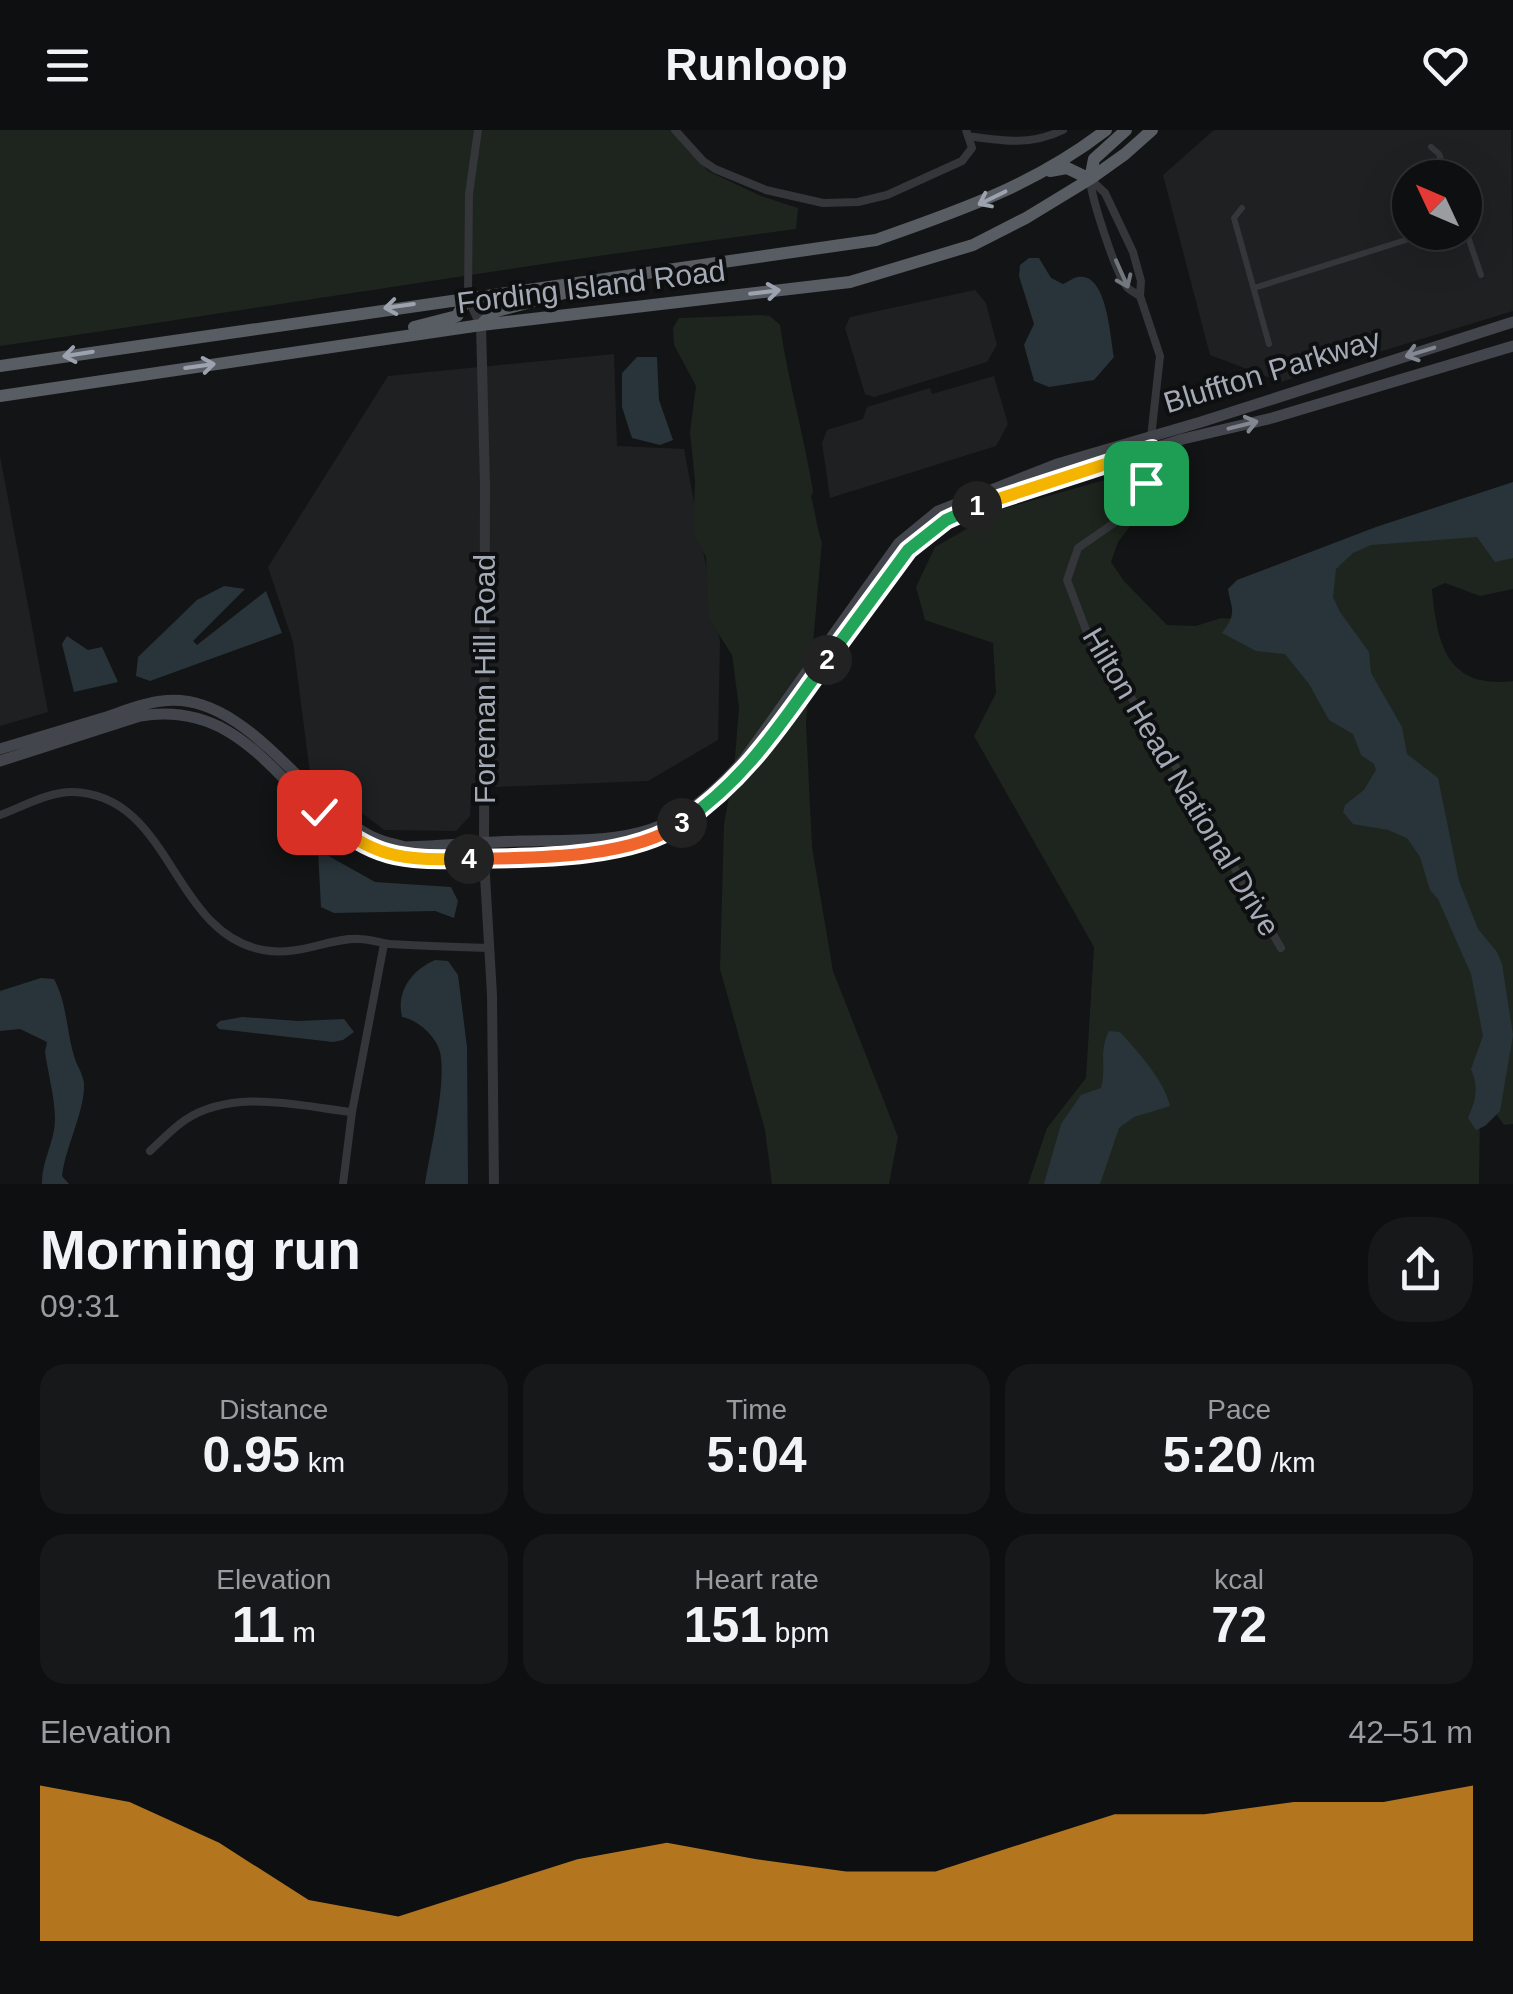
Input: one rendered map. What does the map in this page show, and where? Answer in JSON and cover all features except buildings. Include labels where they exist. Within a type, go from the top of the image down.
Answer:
[{"type":"highway","name":"Fording Island Road","points":[[0,366],[876,240],[981,204],[1106,130]]},
{"type":"highway","points":[[1040,172],[1067,168],[1090,179],[1094,159],[1126,130]]},
{"type":"highway","name":"Fording Island Road","points":[[0,396],[481,325],[850,282],[973,245],[1090,179],[1152,130]]},
{"type":"highway","points":[[481,325],[493,312],[654,270]]},
{"type":"highway","points":[[314,349],[448,320],[457,316],[468,296]]},
{"type":"main road","name":"Bluffton Parkway","points":[[0,749],[145,705],[177,700],[224,715],[245,728],[327,805],[366,834],[405,847],[627,838],[677,818],[724,782],[743,762],[899,543],[938,511],[974,494],[1154,433],[1200,422],[1513,322]]},
{"type":"main road","name":"Bluffton Parkway","points":[[0,761],[140,716],[186,714],[226,728],[319,812],[368,848],[411,860],[484,859],[606,850],[644,843],[667,834],[721,794],[755,760],[908,550],[946,520],[1006,494],[1152,449],[1272,418],[1513,346]]},
{"type":"street","points":[[468,296],[469,194],[478,130]]},
{"type":"street","points":[[674,130],[702,161],[715,169],[790,197],[834,203],[887,195],[962,160],[972,148],[967,133],[1017,143],[1043,139],[1063,130]]},
{"type":"street","points":[[1431,147],[1442,160]]},
{"type":"street","name":"Hilton Head National Drive","points":[[1090,179],[1105,193],[1120,224],[1141,281],[1140,296],[1160,356],[1146,483],[1127,514],[1078,548],[1066,580],[1091,643],[1152,726],[1281,948]]},
{"type":"street","name":"Hilton Head National Drive","points":[[1090,179],[1092,196],[1128,289],[1140,296]]},
{"type":"street","points":[[1242,208],[1234,218],[1269,344]]},
{"type":"street","points":[[1104,229],[1120,224]]},
{"type":"street","points":[[1254,288],[1392,244]]},
{"type":"street","points":[[1472,250],[1481,275]]},
{"type":"street","name":"Foreman Hill Road","points":[[468,296],[481,325],[485,502],[484,859],[494,1184]]},
{"type":"street","points":[[0,815],[69,792],[113,801],[152,835],[202,914],[222,932],[261,950],[306,951],[358,938],[384,944],[489,948]]},
{"type":"street","points":[[344,1184],[352,1112],[384,944]]},
{"type":"street","points":[[150,1151],[187,1119],[248,1100],[352,1112]]},
{"type":"shaded area","points":[[0,130],[670,130],[708,171],[798,208],[796,229],[0,346]]},
{"type":"shaded area","points":[[1214,130],[1511,130],[1513,311],[1281,382],[1210,355],[1163,175]]},
{"type":"shaded area","points":[[1029,258],[1039,258],[1051,278],[1063,284],[1088,278],[1101,295],[1114,357],[1094,380],[1049,387],[1034,381],[1024,345],[1034,324],[1019,276],[1020,265]]},
{"type":"shaded area","points":[[975,290],[986,303],[997,345],[987,362],[874,397],[865,394],[845,328],[850,317]]},
{"type":"shaded area","points":[[770,316],[780,325],[822,542],[806,723],[812,847],[833,971],[898,1137],[889,1184],[772,1184],[765,1130],[720,969],[724,824],[734,770],[739,707],[732,655],[709,619],[706,557],[693,533],[695,481],[690,432],[696,386],[674,345],[673,328],[679,318]]},
{"type":"shaded area","points":[[614,354],[617,446],[684,449],[720,641],[718,740],[648,781],[471,788],[470,816],[456,831],[384,830],[310,773],[293,642],[268,567],[388,376]]},
{"type":"shaded area","points":[[637,357],[657,357],[659,400],[673,440],[660,445],[632,438],[622,407],[622,373]]},
{"type":"shaded area","points":[[994,376],[1008,424],[996,446],[830,498],[822,443],[827,430],[863,419],[867,407],[930,388],[932,394]]},
{"type":"shaded area","points":[[0,456],[48,712],[0,726]]},
{"type":"shaded area","points":[[1165,463],[1147,504],[1118,542],[1111,562],[1167,625],[1196,626],[1221,618],[1258,621],[1388,771],[1488,1005],[1479,1184],[1028,1184],[1047,1128],[1086,1078],[1094,947],[974,736],[996,693],[993,643],[925,620],[916,587],[935,547],[1002,509]]},
{"type":"shaded area","points":[[1513,482],[1513,558],[1495,562],[1477,537],[1371,545],[1353,553],[1336,569],[1333,597],[1369,652],[1371,673],[1402,727],[1407,754],[1438,778],[1459,881],[1478,929],[1502,964],[1513,1035],[1500,1111],[1476,1130],[1468,1118],[1475,1094],[1471,1069],[1483,1036],[1471,974],[1438,899],[1430,890],[1420,857],[1407,838],[1353,824],[1343,812],[1345,805],[1364,790],[1376,770],[1374,764],[1361,755],[1353,734],[1329,720],[1309,684],[1285,654],[1256,651],[1222,633],[1232,615],[1228,589],[1237,580],[1376,527]]},
{"type":"shaded area","points":[[1513,494],[1513,589],[1480,596],[1445,583],[1432,589],[1437,628],[1450,659],[1473,678],[1513,681],[1513,1124],[1504,1125],[1485,1099],[1493,1002],[1362,692],[1322,562]]},
{"type":"shaded area","points":[[224,586],[245,589],[193,641],[197,645],[266,591],[282,633],[150,681],[136,676],[138,657],[197,600]]},
{"type":"shaded area","points":[[67,636],[88,650],[102,647],[118,682],[74,692],[62,644]]},
{"type":"shaded area","points":[[318,850],[375,882],[451,887],[458,901],[454,918],[435,911],[334,913],[321,907]]},
{"type":"shaded area","points":[[435,960],[448,961],[458,975],[467,1047],[468,1184],[425,1184],[442,1065],[435,1040],[414,1021],[402,1017],[401,999],[419,969]]},
{"type":"shaded area","points":[[41,978],[54,979],[59,989],[84,1082],[62,1176],[69,1184],[42,1184],[55,1119],[45,1052],[47,1042],[20,1029],[0,1031],[0,991]]},
{"type":"shaded area","points":[[242,1017],[344,1019],[354,1032],[333,1042],[219,1029],[216,1025]]},
{"type":"shaded area","points":[[1109,1031],[1120,1032],[1142,1057],[1170,1106],[1134,1117],[1119,1128],[1100,1184],[1044,1184],[1061,1124],[1081,1095],[1101,1088]]},
{"type":"route","points":[[319,812],[368,848],[411,860],[606,850],[667,834],[721,794],[755,760],[908,550],[926,532],[1006,494],[1152,449],[1146,483]]}]
